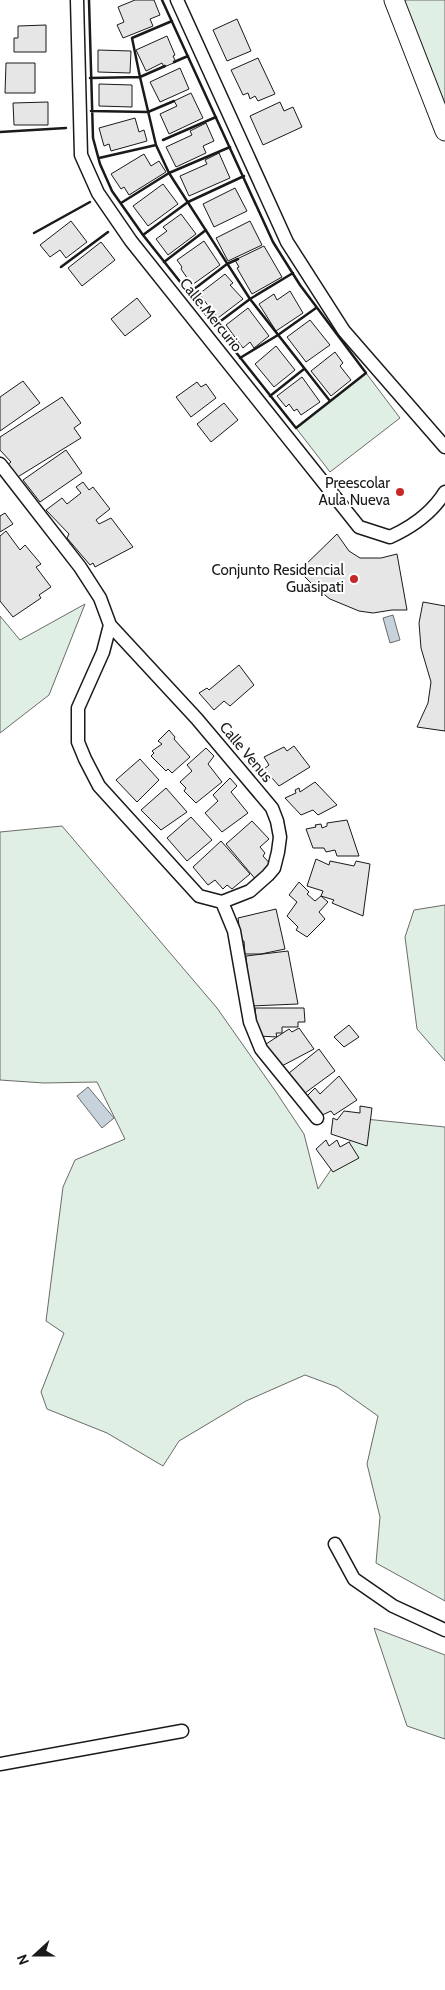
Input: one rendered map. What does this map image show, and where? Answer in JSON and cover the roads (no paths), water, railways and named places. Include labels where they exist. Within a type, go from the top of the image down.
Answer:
[{"type":"street","name":"Calle Mercurio","points":[[77,0],[80,155],[98,193],[131,241],[359,527],[390,537],[417,522],[435,507],[445,492]]},
{"type":"street","points":[[176,0],[287,242],[344,331],[445,447]]},
{"type":"street","points":[[394,0],[445,131]]},
{"type":"street","name":"Calle Venus","points":[[0,464],[80,567],[100,598],[110,625],[197,719],[272,808],[280,837],[274,868],[250,891],[222,902]]},
{"type":"street","points":[[110,625],[103,652],[78,708],[78,742],[84,759],[99,786],[199,896],[222,902],[234,931],[250,1022],[261,1049],[317,1118]]},
{"type":"street","points":[[335,1544],[354,1580],[393,1606],[445,1630]]},
{"type":"street","points":[[0,1764],[182,1732]]},
{"type":"place","name":"Preescolar Aula Nueva","points":[[400,492]]},
{"type":"place","name":"Conjunto Residencial Guasipati","points":[[354,579]]}]
